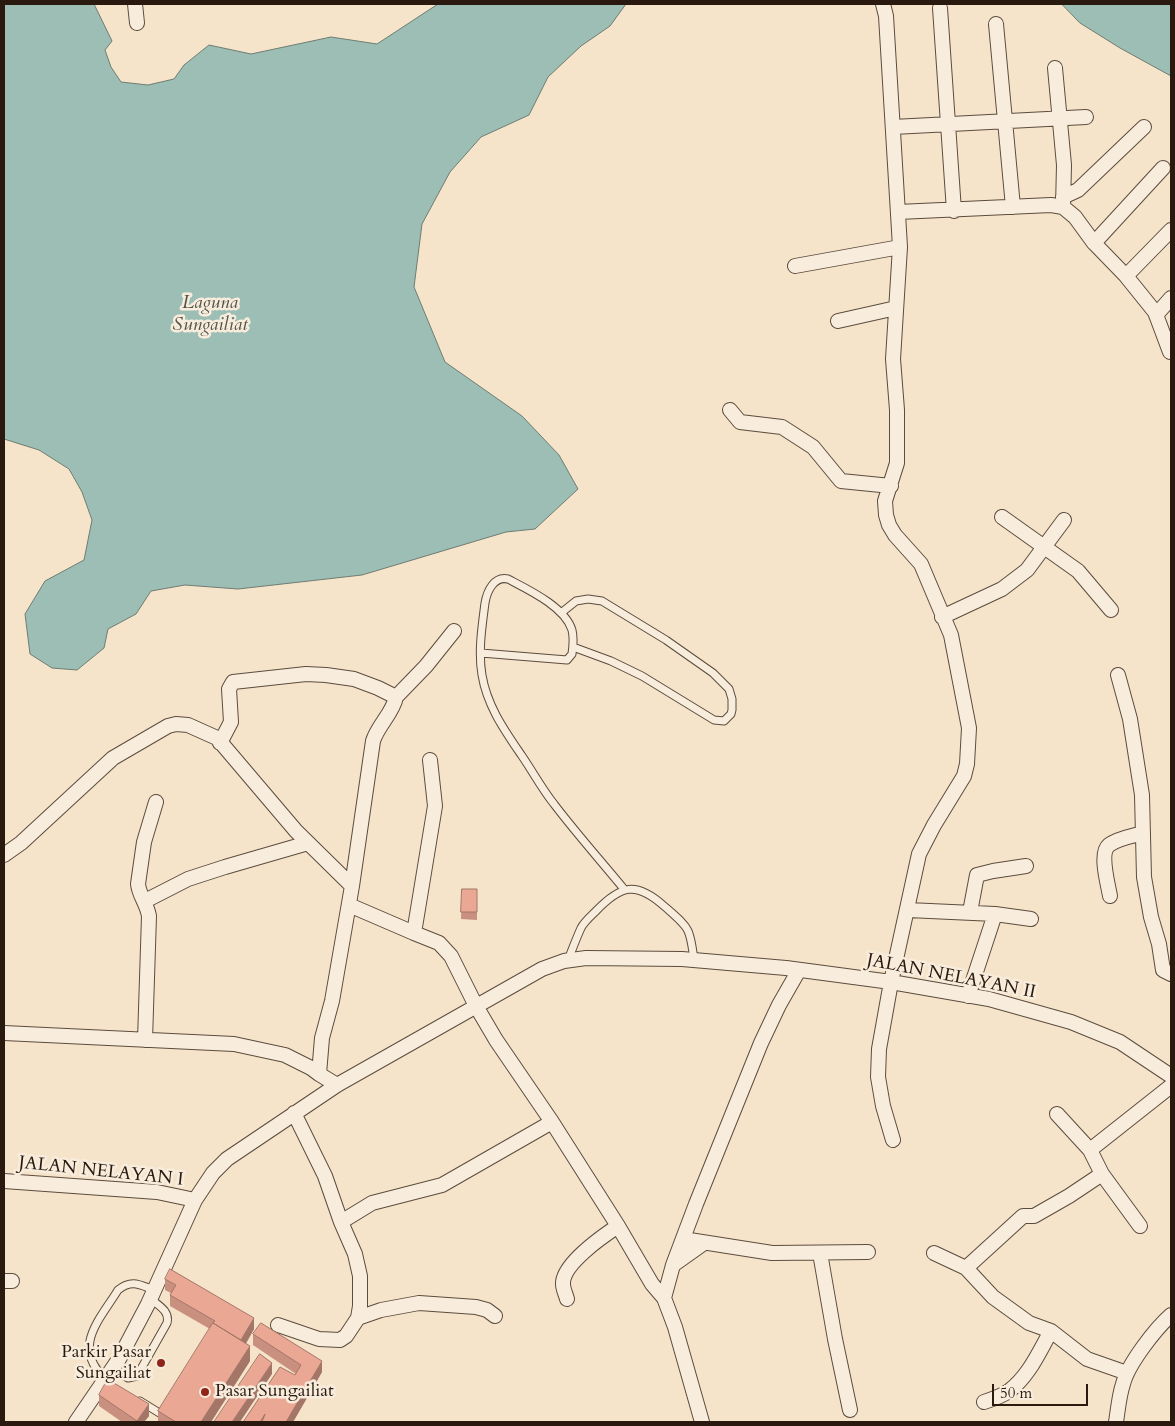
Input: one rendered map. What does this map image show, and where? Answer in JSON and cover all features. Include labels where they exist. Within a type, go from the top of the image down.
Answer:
[{"type":"street","points":[[136,4],[137,24]]},
{"type":"street","points":[[883,4],[886,16],[900,247],[893,359],[897,410],[897,463],[885,501],[886,515],[889,525],[920,564],[951,635],[969,728],[964,776],[922,848],[891,982],[879,1048],[878,1077],[883,1106],[893,1140]]},
{"type":"street","points":[[940,8],[954,211]]},
{"type":"street","points":[[996,24],[1013,207]]},
{"type":"street","points":[[1055,68],[1058,119],[1064,166],[1063,202],[1094,243],[1126,276],[1156,315],[1170,352]]},
{"type":"street","points":[[893,127],[1086,117]]},
{"type":"street","points":[[898,212],[954,211],[1051,205],[1063,202],[1144,127]]},
{"type":"street","points":[[1094,243],[1163,168]]},
{"type":"street","points":[[1126,276],[1171,230]]},
{"type":"street","points":[[794,266],[900,247]]},
{"type":"street","points":[[1156,315],[1171,298]]},
{"type":"street","points":[[838,320],[896,308]]},
{"type":"street","points":[[730,410],[740,422],[782,427],[787,430],[813,447],[841,481],[890,486]]},
{"type":"street","points":[[1002,518],[1078,571],[1111,610]]},
{"type":"street","points":[[942,617],[1002,589],[1027,570],[1064,520]]},
{"type":"street","points":[[319,1074],[322,1038],[332,1001],[352,886],[373,741],[396,697],[426,666],[454,631]]},
{"type":"street","points":[[218,741],[231,722],[229,689],[233,682],[306,674],[326,675],[354,679],[396,697]]},
{"type":"street","points":[[1118,675],[1130,719],[1142,796],[1144,877],[1151,917],[1159,944],[1163,970],[1171,974]]},
{"type":"street","points":[[4,855],[21,843],[114,758],[168,726],[176,724],[188,725],[218,741],[308,843],[352,886]]},
{"type":"street","points":[[414,933],[435,806],[430,760]]},
{"type":"street","points":[[145,1040],[149,916],[145,901],[138,887],[142,850],[156,802]]},
{"type":"street","points":[[1110,896],[1104,851],[1114,842],[1143,833]]},
{"type":"street","points":[[145,901],[171,886],[225,867],[308,843]]},
{"type":"street","points":[[970,912],[977,876],[993,871],[1026,866]]},
{"type":"street","points":[[348,905],[439,943],[451,956],[476,1006],[496,1040],[552,1122],[658,1292],[675,1327],[702,1422]]},
{"type":"street","points":[[908,910],[995,914],[1032,920]]},
{"type":"street","points":[[968,996],[995,914]]},
{"type":"street","name":"JALAN NELAYAN II","points":[[76,1422],[109,1377],[152,1295],[195,1200],[213,1173],[226,1158],[338,1085],[542,969],[586,958],[622,957],[694,960],[793,969],[891,982],[1024,1008],[1071,1022],[1120,1042],[1171,1076]]},
{"type":"street","points":[[658,1292],[673,1265],[761,1043],[793,969]]},
{"type":"street","points":[[4,1033],[248,1046],[285,1055],[312,1068],[338,1085]]},
{"type":"street","points":[[1090,1150],[1171,1086]]},
{"type":"street","points":[[278,1325],[319,1340],[340,1340],[346,1336],[358,1318],[360,1306],[360,1276],[355,1254],[341,1222],[325,1176],[294,1113]]},
{"type":"street","points":[[1057,1114],[1090,1150],[1102,1174],[1140,1226]]},
{"type":"street","points":[[341,1222],[372,1202],[442,1185],[552,1122]]},
{"type":"street","points":[[966,1268],[1022,1216],[1034,1216],[1102,1174]]},
{"type":"street","name":"JALAN NELAYAN I","points":[[4,1181],[174,1195],[195,1200]]},
{"type":"street","points":[[567,1300],[563,1284],[564,1278],[578,1256],[618,1226]]},
{"type":"street","points":[[683,1239],[772,1253],[868,1252]]},
{"type":"street","points":[[673,1265],[704,1243]]},
{"type":"street","points":[[820,1253],[850,1410]]},
{"type":"street","points":[[934,1253],[966,1268],[993,1297],[1029,1322],[1051,1330],[1087,1359],[1127,1373]]},
{"type":"street","points":[[358,1318],[381,1310],[419,1303],[476,1307],[487,1310],[495,1316]]},
{"type":"street","points":[[1116,1422],[1127,1373],[1149,1341],[1171,1315]]},
{"type":"street","points":[[984,1402],[1009,1391],[1023,1377],[1030,1369],[1051,1330]]},
{"type":"lane","points":[[481,653],[562,661],[570,658],[573,647],[573,632],[566,617],[556,607],[512,581],[505,578],[492,584],[486,598],[481,653],[482,676],[498,721],[554,804],[624,889]]},
{"type":"lane","points":[[561,613],[576,601],[588,599],[602,601],[666,640],[713,673],[729,689],[732,699],[731,714],[724,721],[714,720],[611,660],[573,647]]},
{"type":"lane","points":[[568,961],[582,926],[608,898],[624,889],[642,891],[659,901],[685,924],[691,935],[694,960]]},
{"type":"lane","points":[[137,1283],[152,1295],[167,1313],[167,1323],[137,1376],[128,1378],[109,1377],[92,1363],[89,1351],[90,1338],[118,1290],[125,1285],[137,1283]]},
{"type":"lane","points":[[136,1398],[174,1422]]},
{"type":"water","name":"Laguna Sungailiat","points":[[4,4],[94,4],[112,41],[105,50],[111,67],[121,82],[148,85],[174,79],[184,65],[209,45],[251,54],[331,37],[377,44],[438,4],[626,4],[610,26],[581,46],[548,77],[529,115],[481,137],[450,172],[422,224],[414,287],[445,362],[522,416],[559,455],[578,489],[535,529],[506,532],[362,575],[238,589],[185,585],[151,591],[136,614],[108,629],[104,648],[77,670],[52,668],[30,654],[25,614],[45,581],[84,560],[92,520],[82,492],[69,469],[39,450],[4,439]]},
{"type":"water","points":[[1062,4],[1171,4],[1171,76],[1080,23]]},
{"type":"building","points":[[462,889],[477,889],[477,912],[461,912]]},
{"type":"building","points":[[170,1269],[254,1318],[241,1340],[213,1323],[215,1321],[170,1295],[176,1285],[165,1279]]},
{"type":"building","name":"Pasar Sungailiat","points":[[213,1323],[250,1346],[201,1422],[176,1422],[158,1411]]},
{"type":"building","points":[[261,1323],[322,1361],[286,1422],[262,1422],[265,1414],[260,1422],[243,1422],[280,1367],[295,1375],[301,1365],[253,1334]]},
{"type":"building","points":[[260,1354],[272,1363],[232,1422],[214,1422]]},
{"type":"building","points":[[109,1377],[114,1383],[149,1404],[137,1421],[99,1395]]},
{"type":"place","name":"Parkir Pasar Sungailiat","points":[[161,1363]]},
{"type":"place","name":"Pasar Sungailiat","points":[[205,1392]]}]
